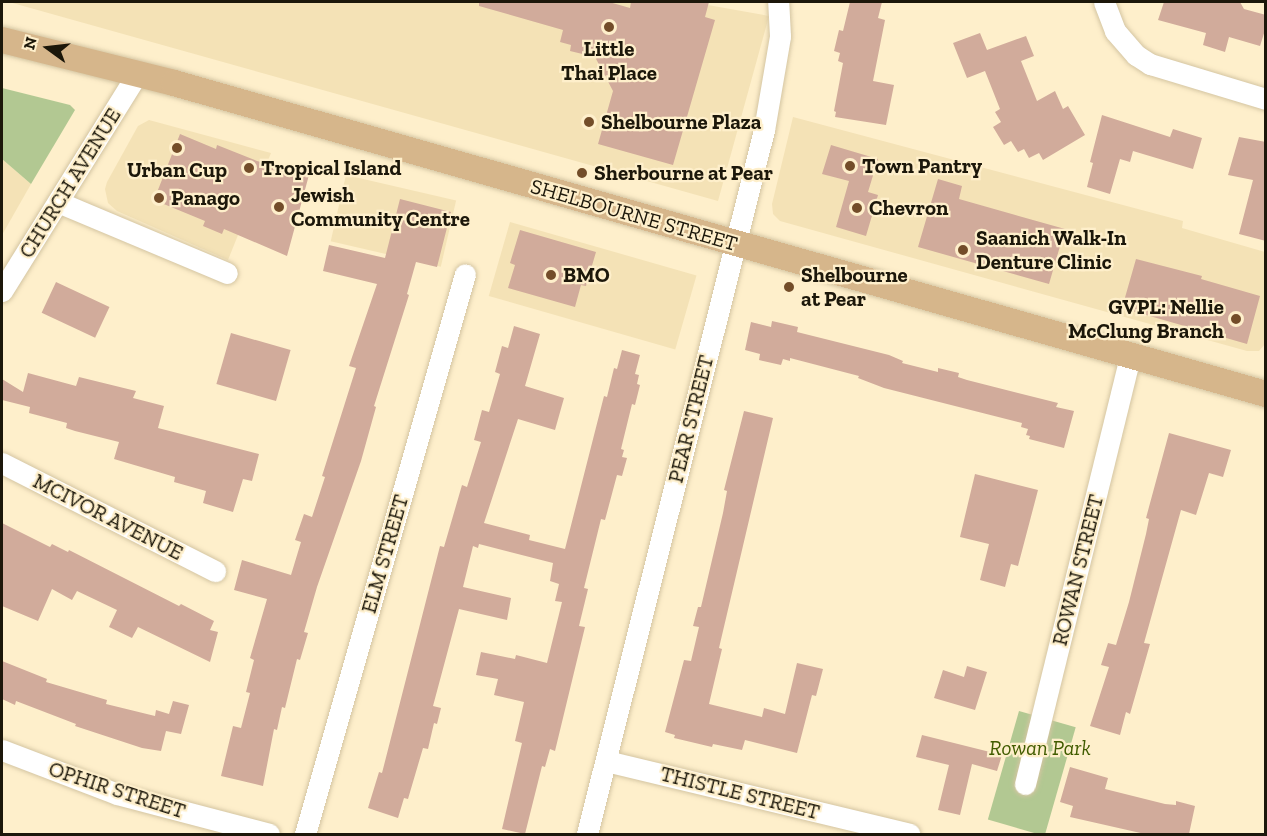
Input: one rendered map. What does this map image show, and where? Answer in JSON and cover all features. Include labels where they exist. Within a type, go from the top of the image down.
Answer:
[{"type":"main road","name":"SHELBOURNE STREET","points":[[2,40],[137,74],[383,142],[1266,394]]},
{"type":"street","name":"PEAR STREET","points":[[587,834],[764,130],[777,59],[781,19],[778,2]]},
{"type":"street","points":[[1104,2],[1115,31],[1136,55],[1150,64],[1266,99]]},
{"type":"street","name":"CHURCH AVENUE","points":[[2,291],[137,74]]},
{"type":"street","points":[[58,202],[226,273]]},
{"type":"street","name":"ELM STREET","points":[[305,834],[465,274]]},
{"type":"street","name":"ROWAN STREET","points":[[1025,784],[1130,356]]},
{"type":"street","name":"MCIVOR AVENUE","points":[[2,463],[215,571]]},
{"type":"street","name":"OPHIR STREET","points":[[2,750],[117,794],[269,834]]},
{"type":"street","name":"THISTLE STREET","points":[[606,761],[909,834]]},
{"type":"shaded area","name":"Shelbourne Plaza","points":[[9,2],[691,2],[769,16],[718,201]]},
{"type":"shaded area","points":[[793,117],[1183,221],[1182,228],[1265,252],[1265,344],[1259,351],[1247,351],[780,221],[773,214],[772,204]]},
{"type":"shaded area","points":[[149,120],[271,153],[228,260],[117,211],[108,203],[105,189],[107,182],[138,126]]},
{"type":"shaded area","points":[[2,159],[31,184],[2,235]]},
{"type":"shaded area","points":[[346,175],[456,200],[441,267],[331,241]]},
{"type":"shaded area","points":[[510,222],[696,275],[675,349],[489,296]]},
{"type":"green space","points":[[2,88],[70,105],[75,110],[31,184],[2,159]]},
{"type":"green space","name":"Rowan Park","points":[[1019,711],[1076,727],[1045,834],[988,820]]},
{"type":"building","points":[[479,2],[609,2],[630,8],[631,2],[709,2],[705,17],[715,20],[673,165],[598,144],[613,91],[595,57],[570,51],[571,45],[560,42],[563,30],[479,6]]},
{"type":"building","points":[[850,2],[882,2],[878,18],[885,20],[873,81],[894,85],[886,125],[835,117],[836,112],[834,111],[843,63],[838,61],[840,53],[834,51],[839,30],[843,31]]},
{"type":"building","points":[[1164,2],[1240,2],[1244,9],[1266,15],[1266,27],[1260,46],[1229,37],[1225,52],[1203,45],[1206,33],[1158,20]]},
{"type":"building","points":[[980,33],[987,50],[1026,36],[1034,56],[1021,61],[1037,101],[1055,91],[1063,109],[1068,106],[1085,135],[1043,160],[1039,153],[1029,158],[1024,149],[1018,152],[1011,141],[1004,145],[993,127],[1001,122],[995,112],[1000,109],[985,71],[967,78],[953,43]]},
{"type":"building","points":[[1102,115],[1170,137],[1173,129],[1202,138],[1193,169],[1133,151],[1130,162],[1120,159],[1110,194],[1087,187],[1093,163],[1090,162]]},
{"type":"building","points":[[180,134],[216,149],[217,145],[257,161],[309,175],[287,256],[224,229],[222,234],[203,226],[205,221],[154,200]]},
{"type":"building","points":[[1239,137],[1266,142],[1266,241],[1239,234],[1253,180],[1228,175]]},
{"type":"building","points":[[831,145],[878,159],[868,192],[878,195],[866,236],[836,227],[849,181],[822,174]]},
{"type":"building","points":[[938,179],[962,186],[959,199],[1065,229],[1049,284],[918,247]]},
{"type":"building","points":[[400,199],[451,212],[437,267],[416,262],[407,294],[409,295],[374,406],[376,407],[361,461],[317,587],[304,632],[308,633],[300,660],[297,659],[285,708],[282,707],[277,730],[274,729],[263,786],[221,776],[233,726],[241,728],[250,693],[246,692],[254,660],[250,658],[267,599],[234,590],[242,560],[291,575],[301,542],[295,540],[304,514],[312,517],[325,477],[322,476],[356,368],[349,366],[377,284],[323,271],[329,245],[385,258]]},
{"type":"building","name":"BMO","points":[[520,230],[596,252],[586,286],[581,285],[575,307],[508,288],[515,265],[510,263]]},
{"type":"building","points":[[1136,259],[1202,276],[1201,279],[1260,296],[1247,344],[1122,308]]},
{"type":"building","points":[[56,282],[109,307],[95,338],[42,313]]},
{"type":"building","points":[[772,321],[798,327],[797,332],[889,355],[903,361],[902,363],[938,372],[938,368],[959,373],[958,377],[967,380],[1058,403],[1056,407],[1074,411],[1064,448],[1029,439],[1030,436],[1026,435],[1028,429],[1021,427],[1022,423],[884,388],[858,378],[859,376],[790,358],[790,361],[783,359],[781,365],[759,360],[760,354],[745,350],[751,322],[771,327]]},
{"type":"building","points":[[514,326],[540,334],[525,386],[564,398],[555,430],[518,419],[484,523],[530,535],[529,540],[565,549],[604,396],[607,397],[614,368],[617,369],[622,350],[640,355],[635,374],[639,375],[637,384],[640,385],[635,405],[632,404],[621,449],[624,450],[622,457],[627,458],[622,476],[617,475],[605,520],[601,519],[584,588],[588,589],[579,626],[585,627],[555,751],[550,749],[545,767],[542,766],[525,834],[502,829],[522,743],[515,741],[524,702],[494,695],[498,679],[476,675],[481,652],[515,659],[516,655],[547,663],[562,602],[555,601],[559,584],[550,581],[553,563],[479,544],[478,548],[473,546],[463,587],[511,598],[507,620],[459,609],[433,706],[441,708],[437,724],[434,723],[428,749],[423,748],[408,799],[404,798],[398,818],[368,808],[379,772],[382,773],[440,546],[444,547],[462,485],[467,487],[481,442],[474,440],[482,410],[489,412],[500,374],[495,372],[502,346],[508,348]]},
{"type":"building","points":[[231,333],[291,350],[276,401],[216,384]]},
{"type":"building","points":[[28,373],[76,386],[79,377],[136,391],[133,398],[164,406],[158,428],[259,454],[252,481],[243,479],[233,512],[203,503],[206,491],[174,482],[175,477],[114,459],[119,442],[66,428],[67,423],[29,413],[30,407],[2,400],[2,379],[23,392]]},
{"type":"building","points":[[744,411],[773,418],[719,648],[722,649],[709,704],[762,717],[764,708],[785,714],[797,663],[823,669],[816,696],[812,695],[797,753],[745,740],[742,750],[713,744],[712,747],[674,738],[675,735],[665,732],[684,660],[691,661],[699,627],[693,626],[698,607],[701,607],[723,513],[727,491],[724,490]]},
{"type":"building","points":[[1169,433],[1231,450],[1223,477],[1209,473],[1196,515],[1181,510],[1144,643],[1150,644],[1130,714],[1126,712],[1120,735],[1090,726],[1109,667],[1101,665],[1108,643],[1116,645],[1129,602],[1146,534],[1149,519],[1146,518]]},
{"type":"building","points":[[975,474],[1038,490],[1018,566],[1011,564],[1005,587],[980,580],[989,544],[960,537]]},
{"type":"building","points":[[2,523],[50,547],[52,544],[68,552],[69,550],[179,606],[181,604],[214,621],[210,630],[218,632],[210,662],[138,627],[132,638],[109,627],[117,610],[77,591],[72,600],[52,589],[38,621],[2,606]]},
{"type":"building","points":[[2,661],[47,679],[46,682],[107,700],[106,704],[155,716],[156,710],[169,714],[173,701],[189,705],[181,734],[166,731],[161,751],[142,748],[75,726],[76,724],[16,701],[15,705],[2,699]]},
{"type":"building","points":[[967,666],[987,672],[975,710],[934,698],[943,670],[964,677]]},
{"type":"building","points":[[922,735],[1002,755],[997,771],[972,764],[960,815],[938,810],[949,765],[916,757]]},
{"type":"building","points":[[1070,767],[1108,778],[1105,789],[1165,804],[1176,805],[1176,801],[1195,806],[1189,834],[1145,834],[1070,817],[1073,806],[1060,802]]},
{"type":"place","name":"Little Thai Place","points":[[609,27]]},
{"type":"place","name":"Shelbourne Plaza","points":[[589,122]]},
{"type":"place","name":"Urban Cup","points":[[177,148]]},
{"type":"place","name":"Town Pantry","points":[[850,166]]},
{"type":"place","name":"Tropical Island","points":[[249,168]]},
{"type":"place","name":"Sherbourne at Pear","points":[[582,173]]},
{"type":"place","name":"Panago","points":[[159,198]]},
{"type":"place","name":"Jewish Community Centre","points":[[279,207]]},
{"type":"place","name":"Chevron","points":[[857,208]]},
{"type":"place","name":"Saanich Walk-In Denture Clinic","points":[[963,250]]},
{"type":"place","name":"BMO","points":[[551,275]]},
{"type":"place","name":"Shelbourne at Pear","points":[[789,287]]},
{"type":"place","name":"GVPL: Nellie McClung Branch","points":[[1236,319]]}]
